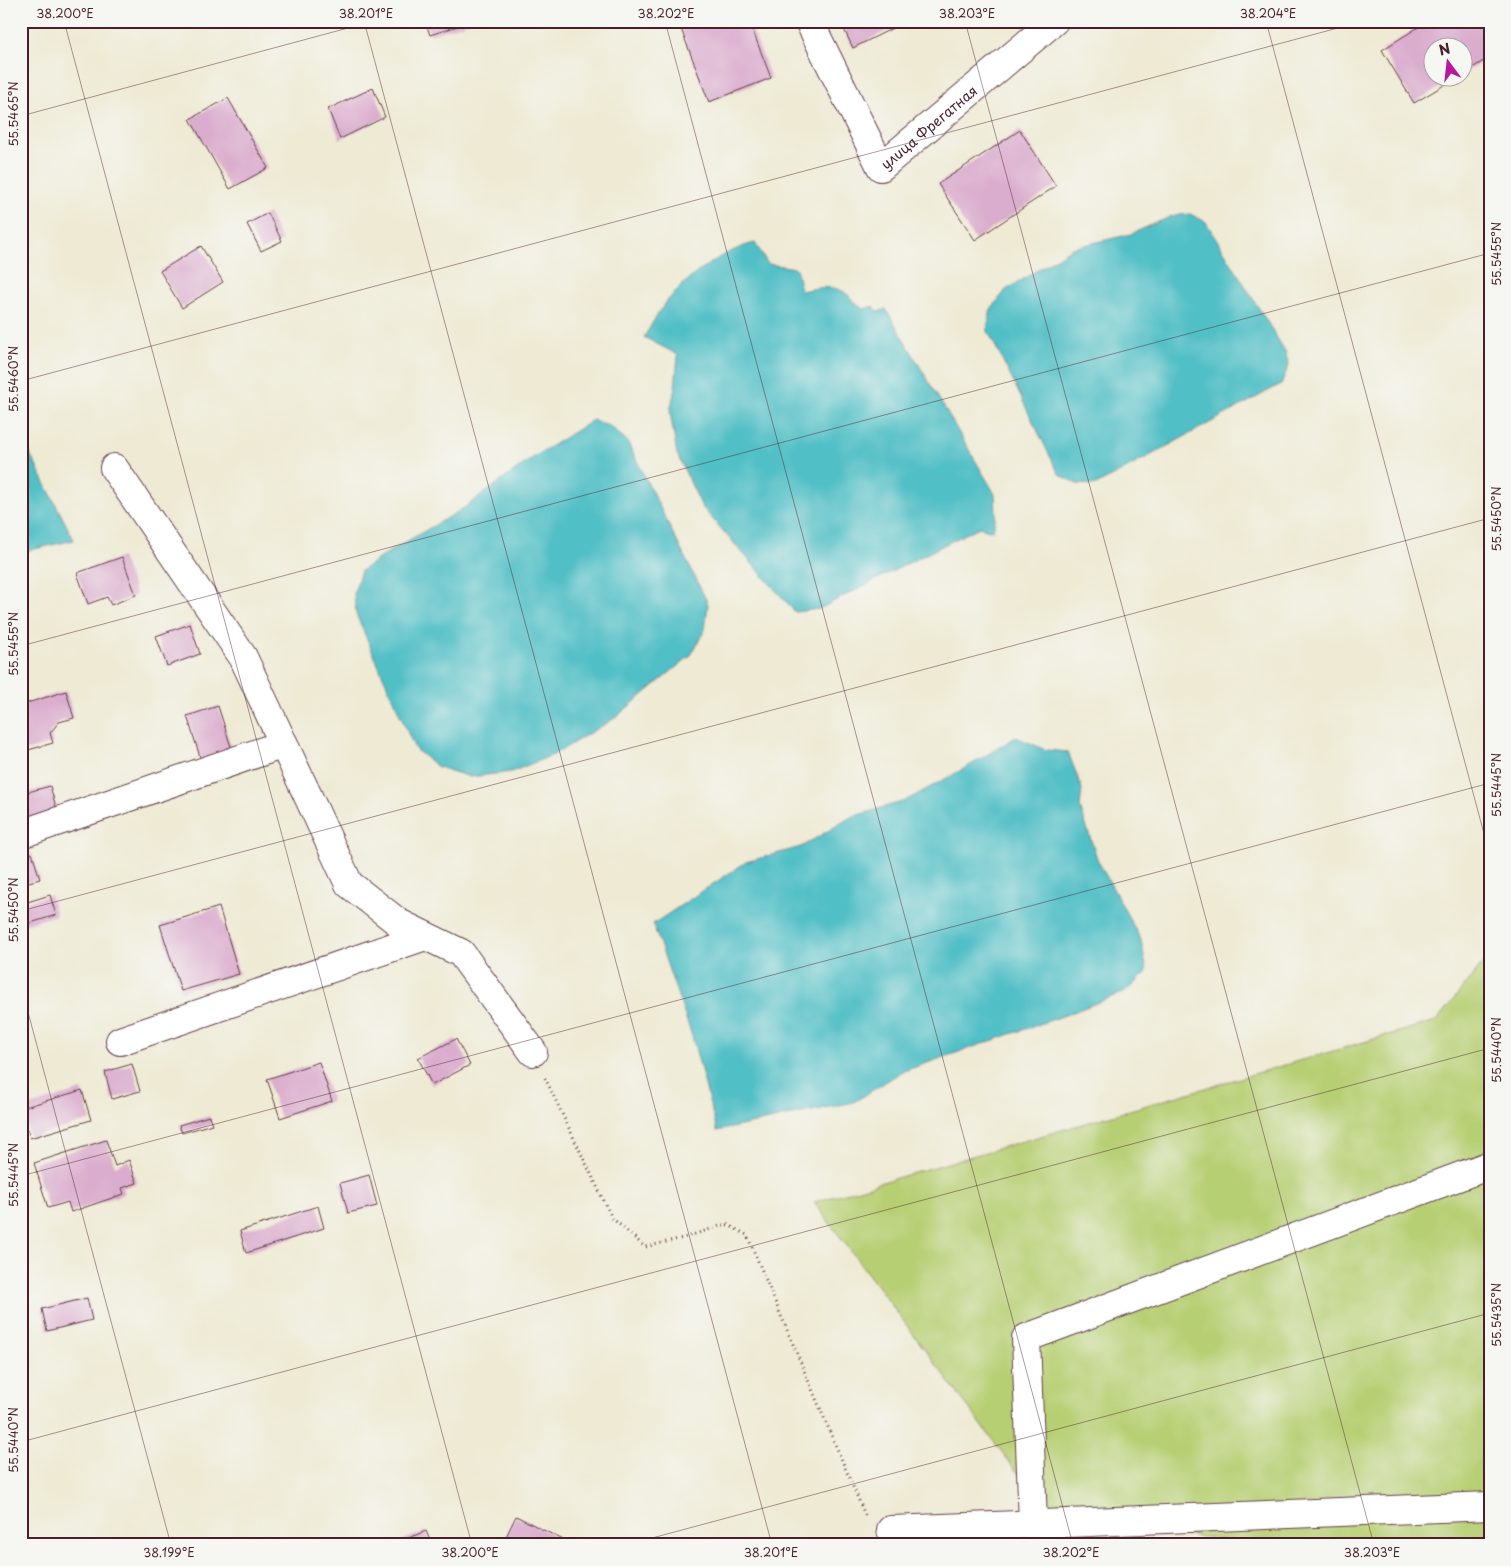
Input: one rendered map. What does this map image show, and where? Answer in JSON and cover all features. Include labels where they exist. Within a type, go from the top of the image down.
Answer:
[{"type":"street","name":"улица Фрегатная","points":[[809,21],[881,168],[1054,21]]},
{"type":"street","points":[[114,468],[243,657],[349,884],[399,923],[461,953],[533,1052]]},
{"type":"street","points":[[21,834],[284,744]]},
{"type":"street","points":[[120,1041],[425,936]]},
{"type":"street","points":[[1033,1524],[1026,1338],[1490,1165]]},
{"type":"street","points":[[891,1530],[1490,1506]]},
{"type":"path","points":[[533,1052],[612,1218],[645,1247],[683,1238],[726,1224],[747,1235],[867,1518]]},
{"type":"green space","points":[[1490,955],[1490,1545],[1260,1545],[1050,1516],[814,1202],[1436,1021]]},
{"type":"water","points":[[1190,214],[1206,222],[1285,351],[1289,365],[1281,384],[1096,485],[1077,484],[1059,474],[987,329],[991,309],[1006,290],[1072,248],[1131,234],[1172,216]]},
{"type":"water","points":[[755,243],[768,264],[796,268],[801,291],[820,288],[838,289],[864,309],[873,306],[878,312],[886,309],[995,494],[996,514],[993,531],[979,527],[819,609],[795,612],[702,507],[677,454],[670,412],[675,388],[678,355],[644,337],[665,304],[683,284],[706,266],[730,252]]},
{"type":"water","points":[[593,420],[611,427],[627,441],[708,604],[705,630],[691,655],[615,718],[553,755],[511,772],[470,777],[438,767],[415,749],[356,614],[354,592],[361,571],[387,553],[464,508],[534,457]]},
{"type":"water","points":[[21,436],[74,540],[21,552]]},
{"type":"water","points":[[1016,737],[1046,750],[1068,752],[1082,789],[1080,807],[1098,861],[1141,940],[1147,972],[1125,992],[1060,1017],[901,1072],[854,1102],[717,1131],[692,1036],[653,924],[746,862],[801,847],[851,817],[905,801],[967,767]]},
{"type":"building","points":[[425,21],[470,21],[470,22],[430,35]]},
{"type":"building","points":[[678,21],[749,21],[771,78],[709,102]]},
{"type":"building","points":[[840,21],[892,21],[895,27],[853,48]]},
{"type":"building","points":[[1428,21],[1490,21],[1490,57],[1474,67],[1474,38],[1424,38],[1424,88],[1439,88],[1414,103],[1382,50]]},
{"type":"building","points":[[373,88],[385,117],[340,139],[328,109]]},
{"type":"building","points":[[228,98],[268,168],[230,189],[190,119]]},
{"type":"building","points":[[1020,130],[1056,186],[975,240],[938,184]]},
{"type":"building","points":[[268,213],[282,241],[261,251],[247,224]]},
{"type":"building","points":[[201,246],[223,282],[182,308],[160,271]]},
{"type":"building","points":[[122,557],[136,595],[111,605],[107,597],[88,604],[77,573]]},
{"type":"building","points":[[190,624],[200,654],[167,666],[156,636]]},
{"type":"building","points":[[66,691],[74,718],[59,722],[50,733],[53,743],[21,752],[21,705]]},
{"type":"building","points":[[218,706],[233,753],[202,763],[187,716]]},
{"type":"building","points":[[50,786],[58,814],[21,824],[21,794]]},
{"type":"building","points":[[32,853],[40,879],[21,884],[21,857]]},
{"type":"building","points":[[50,895],[56,915],[21,926],[21,904]]},
{"type":"building","points":[[219,907],[239,974],[181,991],[160,925]]},
{"type":"building","points":[[456,1039],[470,1065],[432,1085],[418,1058]]},
{"type":"building","points":[[319,1062],[332,1101],[280,1118],[267,1079]]},
{"type":"building","points":[[132,1064],[140,1091],[112,1099],[105,1072]]},
{"type":"building","points":[[82,1090],[91,1120],[30,1138],[22,1108]]},
{"type":"building","points":[[209,1116],[212,1124],[182,1133],[179,1125]]},
{"type":"building","points":[[106,1140],[115,1166],[129,1160],[137,1183],[122,1188],[124,1194],[71,1212],[68,1202],[48,1208],[34,1163]]},
{"type":"building","points":[[369,1175],[377,1206],[348,1213],[340,1183]]},
{"type":"building","points":[[318,1206],[324,1228],[246,1253],[240,1231]]},
{"type":"building","points":[[87,1298],[92,1320],[47,1331],[42,1309]]},
{"type":"building","points":[[516,1516],[573,1545],[502,1545]]},
{"type":"building","points":[[426,1531],[432,1545],[397,1545],[396,1543]]}]
